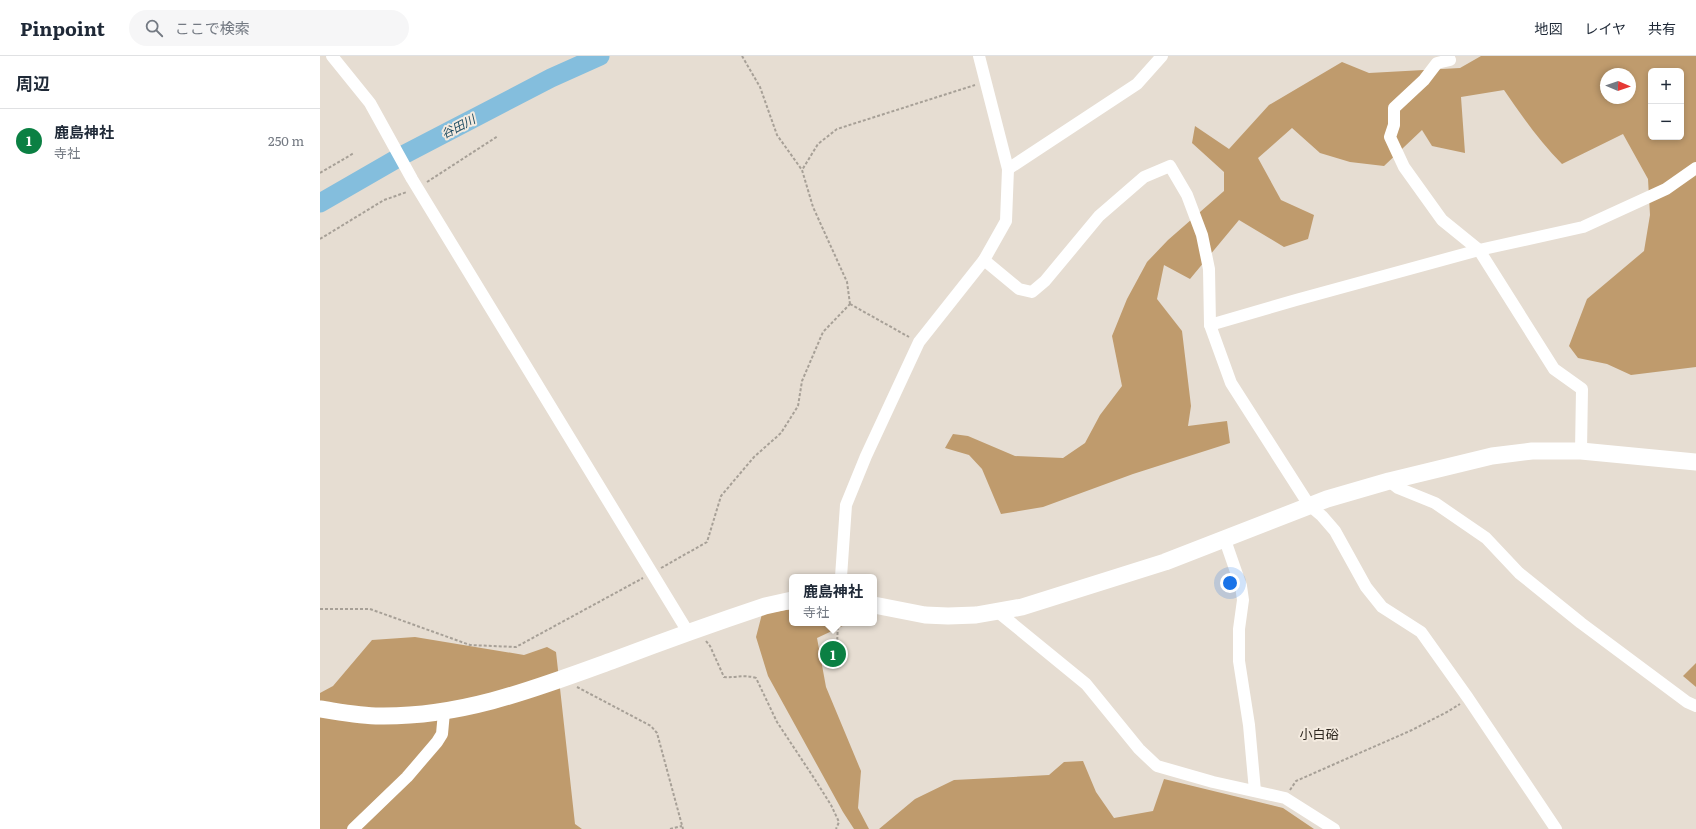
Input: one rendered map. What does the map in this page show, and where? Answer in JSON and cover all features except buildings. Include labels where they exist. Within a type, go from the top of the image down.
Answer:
[{"type":"street","points":[[332,56],[370,102],[412,179],[652,573],[692,631]]},
{"type":"street","points":[[841,574],[846,505],[866,456],[919,342],[984,260],[1006,221],[1008,169],[979,56]]},
{"type":"street","points":[[1008,169],[1137,84],[1162,56]]},
{"type":"street","points":[[1448,56],[1450,60],[1437,63],[1424,80],[1394,108],[1394,125],[1390,137],[1404,167],[1442,220],[1479,250],[1554,369],[1582,389],[1581,451]]},
{"type":"street","points":[[984,260],[1019,289],[1032,292],[1045,281],[1099,216],[1144,177],[1170,166],[1187,195],[1202,235],[1209,270],[1210,325],[1231,383],[1309,505],[1322,516],[1335,532],[1370,592],[1382,607],[1421,632],[1468,698],[1556,829]]},
{"type":"street","points":[[1210,325],[1479,250],[1583,227],[1666,189],[1696,168]]},
{"type":"street","points":[[877,606],[925,615],[976,615],[1022,607],[1165,562],[1225,540],[1309,505],[1389,481],[1492,456],[1532,451],[1581,451],[1696,462]]},
{"type":"street","points":[[1389,481],[1398,488],[1434,503],[1486,538],[1519,573],[1556,603],[1687,702],[1696,706]]},
{"type":"street","points":[[1225,540],[1241,586],[1243,600],[1239,629],[1239,661],[1249,725],[1255,791]]},
{"type":"street","points":[[320,709],[360,715],[380,716],[444,712],[492,702],[765,606],[789,601]]},
{"type":"street","points":[[998,612],[1086,684],[1139,749],[1158,766],[1213,782],[1286,798],[1334,829]]},
{"type":"street","points":[[353,829],[407,777],[437,742],[442,734],[444,712]]},
{"type":"path","points":[[742,56],[760,87],[777,135],[802,170],[814,208],[847,282],[850,304]]},
{"type":"path","points":[[802,170],[818,144],[838,129],[986,82]]},
{"type":"path","points":[[320,173],[354,153]]},
{"type":"path","points":[[850,304],[919,342]]},
{"type":"path","points":[[320,609],[370,609],[470,645],[516,646],[707,542],[721,496],[754,457],[781,433],[798,406],[802,381],[823,332],[850,304]]},
{"type":"path","points":[[837,645],[838,626]]},
{"type":"path","points":[[692,631],[710,646],[724,677],[733,678],[746,675],[756,678],[777,722],[831,805],[839,822],[836,829]]},
{"type":"path","points":[[560,679],[610,703],[651,726],[657,733],[683,829]]},
{"type":"path","points":[[1286,798],[1296,781],[1412,730],[1447,712],[1468,698]]},
{"type":"path","points":[[670,829],[682,826]]},
{"type":"shaded area","points":[[1481,56],[1696,56],[1696,367],[1631,375],[1607,364],[1578,358],[1569,346],[1587,299],[1644,251],[1650,215],[1648,179],[1623,134],[1562,164],[1524,119],[1504,90],[1461,97],[1465,153],[1432,146],[1422,130],[1384,166],[1350,162],[1320,153],[1292,128],[1258,158],[1281,200],[1314,215],[1308,239],[1284,247],[1239,220],[1190,279],[1164,265],[1157,299],[1182,331],[1191,406],[1188,426],[1227,421],[1230,443],[1133,474],[1043,507],[1001,514],[982,469],[969,455],[945,448],[953,434],[968,436],[1015,456],[1063,458],[1085,443],[1100,415],[1122,386],[1112,336],[1127,299],[1147,262],[1168,240],[1224,191],[1224,172],[1192,143],[1195,126],[1229,149],[1269,105],[1342,62],[1369,73],[1460,68]]},
{"type":"shaded area","points":[[789,610],[789,626],[843,626],[817,638],[826,687],[861,771],[858,808],[869,829],[854,829],[843,812],[768,676],[756,637],[762,614]]},
{"type":"shaded area","points":[[415,637],[524,655],[547,647],[556,652],[575,824],[582,829],[320,829],[320,693],[333,686],[372,640]]},
{"type":"shaded area","points":[[1696,663],[1696,687],[1683,676]]},
{"type":"shaded area","points":[[1083,761],[1096,792],[1114,818],[1153,811],[1164,779],[1283,808],[1314,829],[879,829],[915,799],[954,780],[1049,775],[1064,762]]},
{"type":"waterway","name":"谷田川","points":[[320,203],[405,154],[551,78],[600,56]]},
{"type":"place","name":"鹿島神社","points":[[833,654]]},
{"type":"district","name":"小白硲","points":[[1319,733]]}]
